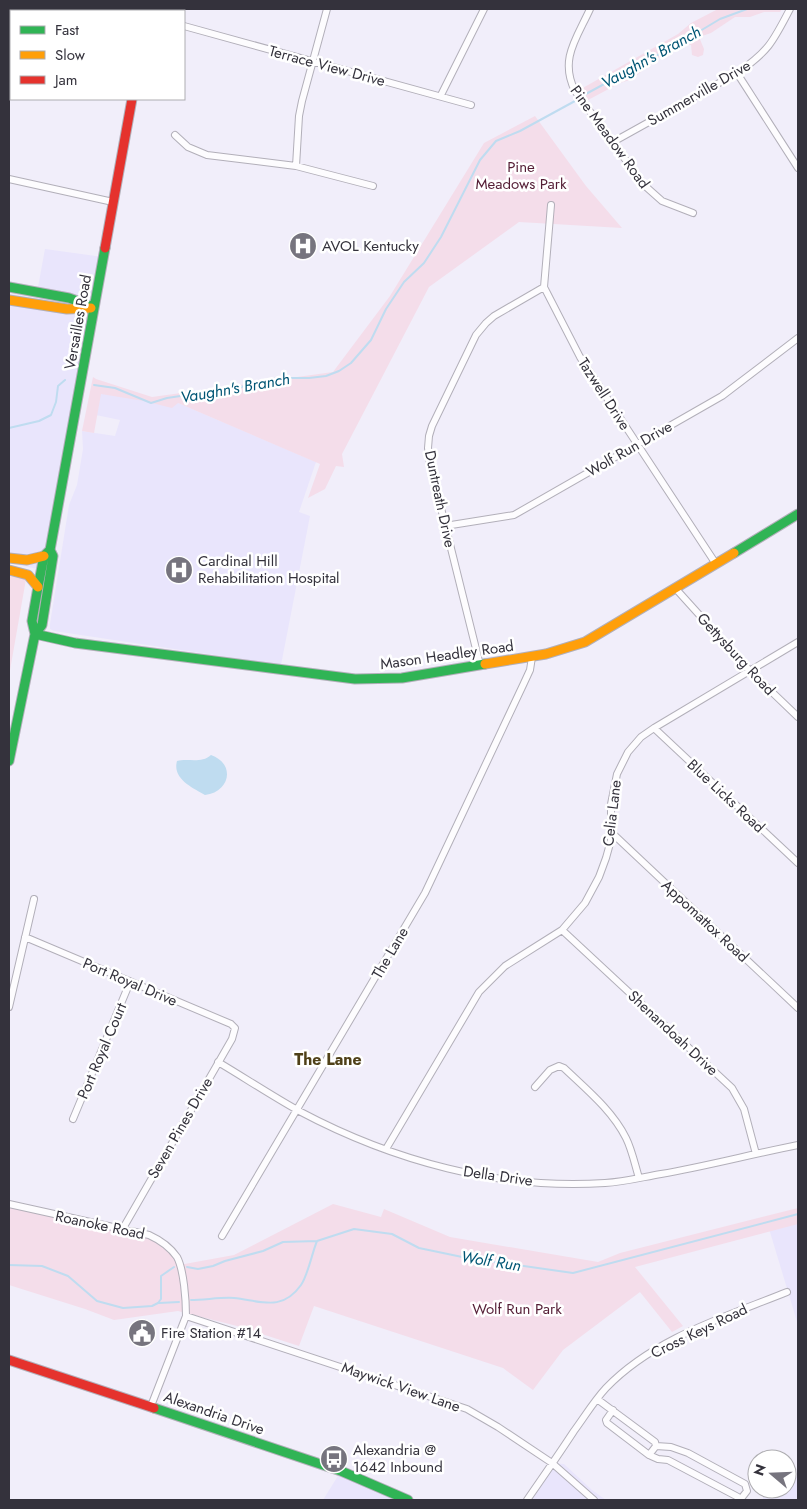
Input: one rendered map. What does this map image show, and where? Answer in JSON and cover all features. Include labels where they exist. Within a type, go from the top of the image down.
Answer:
[{"type":"main road","name":"Versailles Road","points":[[9,761],[35,634],[32,621],[38,587],[47,553],[132,100]]},
{"type":"main road","points":[[9,287],[69,298],[94,307]]},
{"type":"main road","points":[[9,300],[67,309],[94,307]]},
{"type":"main road","name":"Mason Headley Road","points":[[35,634],[75,643],[367,680],[406,678],[532,657],[566,649],[584,642],[676,589],[798,514]]},
{"type":"main road","name":"Versailles Road","points":[[35,634],[42,625],[53,556],[47,553]]},
{"type":"main road","points":[[9,558],[29,561],[37,560],[47,553]]},
{"type":"main road","points":[[9,570],[28,575],[38,587]]},
{"type":"main road","name":"Alexandria Drive","points":[[9,1360],[341,1471],[408,1500]]},
{"type":"street","points":[[296,166],[299,116],[326,9]]},
{"type":"street","points":[[441,96],[484,9]]},
{"type":"street","name":"Pine Meadow Road","points":[[590,9],[571,50],[568,64],[570,80],[575,91],[651,193],[662,201],[693,213]]},
{"type":"street","name":"Summerville Drive","points":[[613,142],[737,73],[756,60],[768,49],[790,9]]},
{"type":"street","name":"Terrace View Drive","points":[[185,26],[471,105]]},
{"type":"street","points":[[737,73],[798,168]]},
{"type":"street","points":[[175,136],[188,147],[207,155],[296,166],[373,186]]},
{"type":"street","points":[[9,179],[114,202]]},
{"type":"street","points":[[544,287],[551,205]]},
{"type":"street","name":"Tazwell Drive","points":[[544,287],[580,357],[716,564]]},
{"type":"street","name":"Duntreath Drive","points":[[480,665],[444,526],[428,448],[429,436],[437,414],[472,341],[494,316],[544,287]]},
{"type":"street","name":"Wolf Run Drive","points":[[444,526],[514,515],[722,396],[798,338]]},
{"type":"street","name":"Gettysburg Road","points":[[676,589],[750,671],[798,717]]},
{"type":"street","name":"Celia Lane","points":[[386,1149],[479,992],[505,966],[562,930],[585,903],[599,877],[606,858],[612,833],[612,796],[620,767],[634,745],[654,728],[798,642]]},
{"type":"street","name":"The Lane","points":[[222,1236],[425,893],[524,684],[530,670],[532,657]]},
{"type":"street","name":"Blue Licks Road","points":[[654,728],[798,863]]},
{"type":"street","name":"Appomattox Road","points":[[612,833],[798,1008]]},
{"type":"street","points":[[9,1007],[34,900]]},
{"type":"street","name":"Shenandoah Drive","points":[[562,930],[732,1088],[744,1109],[756,1154]]},
{"type":"street","name":"Port Royal Drive","points":[[25,937],[234,1027]]},
{"type":"street","name":"Port Royal Court","points":[[74,1119],[130,982]]},
{"type":"street","name":"Seven Pines Drive","points":[[122,1230],[232,1039],[235,1033],[234,1027]]},
{"type":"street","name":"Della Drive","points":[[218,1062],[298,1110],[406,1157],[455,1171],[523,1181],[606,1183],[712,1164],[798,1145]]},
{"type":"street","points":[[535,1087],[550,1070],[558,1066],[564,1068],[616,1122],[630,1147],[639,1178]]},
{"type":"street","name":"Roanoke Road","points":[[9,1204],[150,1235],[170,1249],[176,1256],[183,1282],[186,1316],[151,1406]]},
{"type":"street","name":"Cross Keys Road","points":[[527,1500],[597,1399],[617,1377],[656,1350],[720,1318],[787,1292]]},
{"type":"street","name":"Maywick View Lane","points":[[186,1316],[467,1409],[498,1427],[552,1464],[594,1500]]},
{"type":"street","points":[[597,1399],[655,1442],[656,1446]]},
{"type":"street","points":[[613,1410],[606,1420],[608,1423],[649,1454],[658,1459],[668,1460],[738,1496],[740,1500],[747,1491],[744,1484],[688,1453],[671,1447],[656,1446]]},
{"type":"street","points":[[649,1454],[656,1446]]},
{"type":"shaded area","points":[[45,249],[103,257],[47,571],[9,563],[9,293],[36,298]]},
{"type":"shaded area","name":"Cardinal Hill Rehabilitation Hospital","points":[[101,390],[178,403],[316,462],[299,512],[310,516],[281,665],[50,629],[69,505],[77,485],[83,449],[82,431],[115,436],[120,420],[96,415]]},
{"type":"shaded area","points":[[798,1214],[798,1325],[767,1222]]},
{"type":"shaded area","points":[[552,1463],[564,1464],[592,1490],[606,1500],[527,1500]]},
{"type":"shaded area","points":[[341,1471],[407,1500],[323,1500]]},
{"type":"shaded area","points":[[797,1476],[798,1500],[763,1500],[797,1499]]},
{"type":"green space","points":[[718,9],[782,9],[780,12],[764,12],[750,17],[735,17],[711,33],[699,37],[704,49],[703,55],[698,57],[692,55],[691,45],[685,45],[654,60],[633,79],[620,83],[588,100],[581,89],[678,34],[691,23]]},
{"type":"green space","name":"Pine Meadows Park","points":[[535,116],[586,186],[622,228],[519,222],[429,287],[342,454],[344,467],[336,466],[325,489],[308,498],[320,464],[178,403],[172,408],[101,394],[94,433],[82,431],[93,377],[152,397],[333,372],[390,296],[484,143]]},
{"type":"green space","points":[[9,576],[26,579],[9,676]]},
{"type":"green space","name":"Wolf Run Park","points":[[9,1204],[143,1233],[170,1249],[179,1265],[234,1255],[333,1204],[381,1217],[384,1209],[450,1237],[598,1262],[620,1253],[798,1208],[798,1224],[635,1267],[683,1326],[672,1332],[640,1292],[563,1350],[533,1390],[503,1368],[314,1306],[299,1346],[237,1326],[178,1311],[114,1320],[9,1285]]},
{"type":"water","points":[[211,755],[219,759],[224,765],[227,777],[220,789],[205,795],[180,778],[176,767],[177,761],[199,760]]},
{"type":"waterway","name":"Vaughn's Branch","points":[[584,95],[720,19],[747,9]]},
{"type":"waterway","name":"Vaughn's Branch","points":[[94,385],[115,388],[151,403],[167,398],[241,387],[278,378],[309,378],[326,376],[339,371],[351,363],[371,340],[386,309],[404,282],[424,263],[441,237],[480,160],[496,141],[520,131],[575,101]]},
{"type":"waterway","name":"Vaughn's Branch","points":[[9,428],[39,421],[51,415],[56,402],[58,386],[65,380]]},
{"type":"waterway","name":"Wolf Run","points":[[187,1267],[198,1269],[213,1266],[263,1251],[283,1242],[317,1241],[354,1229],[392,1234],[419,1248],[467,1258],[573,1273],[798,1214]]},
{"type":"waterway","points":[[191,1300],[234,1298],[270,1303],[286,1299],[301,1285],[317,1241]]},
{"type":"waterway","name":"Wolf Run","points":[[9,1265],[42,1266],[68,1276],[97,1301],[123,1308],[152,1306],[158,1303],[161,1299],[161,1276],[174,1267]]},
{"type":"waterway","points":[[159,1303],[179,1302]]},
{"type":"traffic: fast","points":[[35,634],[32,621],[38,587],[44,556],[50,550],[105,248]]},
{"type":"traffic: fast","points":[[9,287],[69,298],[94,307]]},
{"type":"traffic: fast","points":[[734,553],[798,514]]},
{"type":"traffic: fast","points":[[9,761],[35,634],[42,625],[53,556],[50,550]]},
{"type":"traffic: fast","points":[[35,634],[75,643],[355,679],[402,678],[485,664]]},
{"type":"traffic: fast","points":[[154,1408],[341,1471],[408,1500]]},
{"type":"traffic: slow","points":[[9,300],[67,309],[91,308]]},
{"type":"traffic: slow","points":[[485,664],[546,654],[585,642],[734,553]]},
{"type":"traffic: slow","points":[[9,558],[27,560],[44,556]]},
{"type":"traffic: slow","points":[[9,570],[28,575],[38,587]]},
{"type":"traffic: jam","points":[[105,248],[132,100]]},
{"type":"traffic: jam","points":[[9,1360],[154,1408]]},
{"type":"place","name":"AVOL Kentucky","points":[[303,246]]},
{"type":"place","name":"Cardinal Hill Rehabilitation Hospital","points":[[179,570]]},
{"type":"place","name":"Fire Station #14","points":[[142,1333]]},
{"type":"place","name":"Alexandria @ 1642 Inbound","points":[[334,1459]]},
{"type":"district","name":"The Lane","points":[[328,1059]]}]
